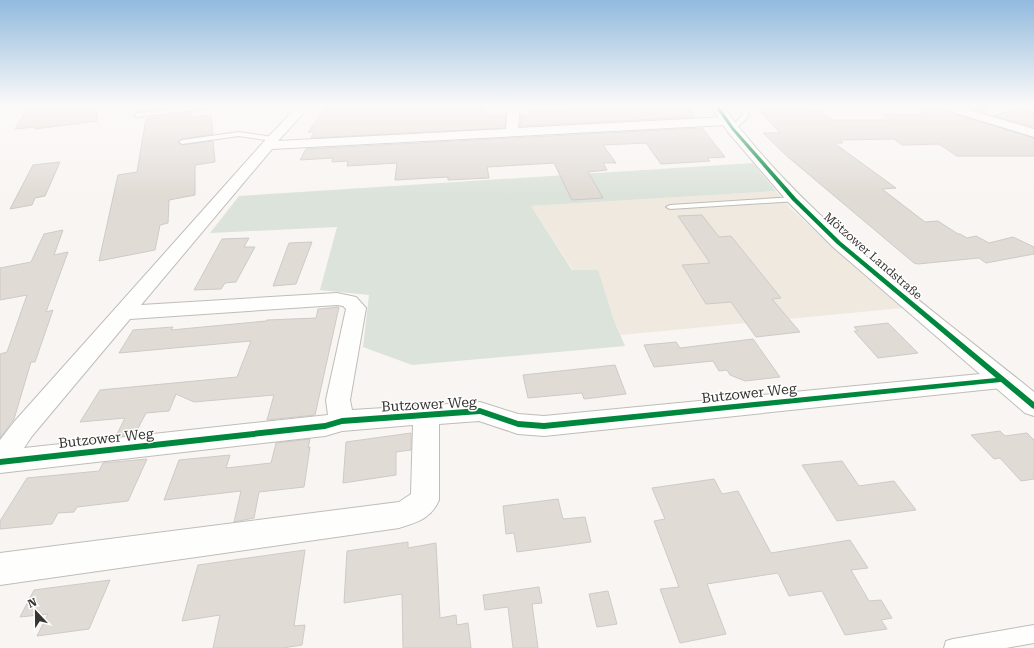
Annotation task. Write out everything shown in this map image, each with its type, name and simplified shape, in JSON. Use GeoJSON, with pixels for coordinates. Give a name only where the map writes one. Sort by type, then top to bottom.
{"type":"FeatureCollection","features":[{"type":"Feature","properties":{"kind":"main road","name":"Mötzower Landstraße"},"geometry":{"type":"LineString","coordinates":[[739,135],[794,199],[839,243],[1001,380],[1034,406]]}},
{"type":"Feature","properties":{"kind":"street","name":"Butzower Weg"},"geometry":{"type":"LineString","coordinates":[[0,461],[23,429],[277,135]]}},
{"type":"Feature","properties":{"kind":"street"},"geometry":{"type":"LineString","coordinates":[[271,142],[434,135]]}},
{"type":"Feature","properties":{"kind":"street"},"geometry":{"type":"LineString","coordinates":[[124,312],[337,298],[349,301],[356,308],[338,400],[342,421]]}},
{"type":"Feature","properties":{"kind":"street","name":"Butzower Weg"},"geometry":{"type":"LineString","coordinates":[[0,461],[325,426],[342,421],[426,414],[480,411],[518,424],[544,426],[1001,380]]}},
{"type":"Feature","properties":{"kind":"street","name":"Butzower Weg"},"geometry":{"type":"LineString","coordinates":[[0,569],[399,515],[413,510],[425,500],[426,414]]}},
{"type":"Feature","properties":{"kind":"lane"},"geometry":{"type":"LineString","coordinates":[[182,142],[230,135]]}},
{"type":"Feature","properties":{"kind":"lane"},"geometry":{"type":"LineString","coordinates":[[244,135],[271,142]]}},
{"type":"Feature","properties":{"kind":"lane"},"geometry":{"type":"LineString","coordinates":[[670,207],[794,199]]}},
{"type":"Feature","properties":{"kind":"lane"},"geometry":{"type":"LineString","coordinates":[[953,648],[1034,634]]}},
{"type":"Feature","properties":{"kind":"shaded area"},"geometry":{"type":"Polygon","coordinates":[[[753,163],[776,191],[531,206],[572,270],[598,270],[613,318],[625,346],[412,365],[363,347],[369,295],[320,290],[337,227],[210,233],[239,196],[753,163]]]}},
{"type":"Feature","properties":{"kind":"shaded area"},"geometry":{"type":"Polygon","coordinates":[[[776,191],[790,208],[843,257],[902,308],[621,335],[613,318],[573,270],[531,206],[776,191]]]}},
{"type":"Feature","properties":{"kind":"building"},"geometry":{"type":"Polygon","coordinates":[[[143,135],[205,135],[182,139],[178,142],[182,145],[213,141],[215,162],[195,165],[195,195],[169,200],[168,223],[160,225],[155,250],[99,261],[118,175],[137,172],[143,135]]]}},
{"type":"Feature","properties":{"kind":"building"},"geometry":{"type":"Polygon","coordinates":[[[312,135],[365,135],[311,138],[312,135]]]}},
{"type":"Feature","properties":{"kind":"building"},"geometry":{"type":"Polygon","coordinates":[[[565,135],[708,135],[725,157],[707,158],[710,161],[661,164],[646,143],[603,145],[616,163],[603,163],[607,170],[588,172],[603,198],[572,200],[554,163],[487,167],[489,178],[448,180],[448,177],[395,180],[397,163],[347,166],[348,161],[332,162],[333,158],[300,160],[306,149],[565,135]]]}},
{"type":"Feature","properties":{"kind":"building"},"geometry":{"type":"Polygon","coordinates":[[[765,135],[1025,135],[1034,138],[1034,156],[957,156],[939,144],[902,145],[894,139],[840,140],[843,143],[834,143],[896,188],[882,189],[925,222],[938,221],[967,238],[976,236],[989,243],[1013,237],[1034,247],[1034,254],[986,263],[979,258],[918,264],[914,263],[788,157],[765,135]]]}},
{"type":"Feature","properties":{"kind":"building"},"geometry":{"type":"Polygon","coordinates":[[[60,162],[45,196],[35,198],[32,205],[10,209],[33,165],[60,162]]]}},
{"type":"Feature","properties":{"kind":"building"},"geometry":{"type":"Polygon","coordinates":[[[702,215],[719,237],[731,236],[781,298],[772,299],[800,332],[756,337],[731,302],[706,304],[682,265],[710,263],[678,216],[702,215]]]}},
{"type":"Feature","properties":{"kind":"building"},"geometry":{"type":"Polygon","coordinates":[[[63,230],[54,255],[68,252],[46,312],[53,310],[35,362],[31,362],[14,419],[0,438],[0,354],[7,352],[27,295],[0,300],[0,268],[31,262],[44,234],[63,230]]]}},
{"type":"Feature","properties":{"kind":"building"},"geometry":{"type":"Polygon","coordinates":[[[249,238],[244,247],[255,247],[236,282],[225,283],[221,289],[194,290],[222,239],[249,238]]]}},
{"type":"Feature","properties":{"kind":"building"},"geometry":{"type":"Polygon","coordinates":[[[312,242],[296,284],[273,286],[289,243],[312,242]]]}},
{"type":"Feature","properties":{"kind":"building"},"geometry":{"type":"Polygon","coordinates":[[[339,307],[315,415],[267,420],[274,395],[194,402],[176,394],[169,411],[146,413],[135,434],[116,436],[125,418],[80,422],[100,390],[237,377],[251,341],[119,353],[133,330],[173,327],[171,330],[267,320],[316,318],[318,309],[339,307]]]}},
{"type":"Feature","properties":{"kind":"building"},"geometry":{"type":"Polygon","coordinates":[[[888,323],[918,353],[878,358],[854,331],[858,331],[854,327],[888,323]]]}},
{"type":"Feature","properties":{"kind":"building"},"geometry":{"type":"Polygon","coordinates":[[[753,339],[780,377],[745,381],[730,375],[727,370],[719,371],[713,361],[654,367],[644,345],[676,342],[680,348],[753,339]]]}},
{"type":"Feature","properties":{"kind":"building"},"geometry":{"type":"Polygon","coordinates":[[[615,365],[626,394],[584,399],[582,393],[528,398],[523,375],[615,365]]]}},
{"type":"Feature","properties":{"kind":"building"},"geometry":{"type":"Polygon","coordinates":[[[1000,431],[1005,436],[1027,433],[1034,440],[1034,479],[1021,481],[1000,458],[994,459],[971,435],[1000,431]]]}},
{"type":"Feature","properties":{"kind":"building"},"geometry":{"type":"Polygon","coordinates":[[[411,433],[411,450],[396,452],[396,475],[343,483],[346,442],[411,433]]]}},
{"type":"Feature","properties":{"kind":"building"},"geometry":{"type":"Polygon","coordinates":[[[310,439],[304,487],[259,492],[254,518],[234,522],[241,491],[164,500],[179,460],[230,455],[226,468],[271,463],[276,443],[310,439]]]}},
{"type":"Feature","properties":{"kind":"building"},"geometry":{"type":"Polygon","coordinates":[[[147,459],[128,501],[77,507],[74,512],[58,513],[52,524],[0,529],[0,521],[27,478],[99,471],[103,463],[147,459]]]}},
{"type":"Feature","properties":{"kind":"building"},"geometry":{"type":"Polygon","coordinates":[[[842,461],[859,486],[894,481],[916,510],[837,521],[802,465],[842,461]]]}},
{"type":"Feature","properties":{"kind":"building"},"geometry":{"type":"Polygon","coordinates":[[[714,479],[722,494],[738,491],[771,553],[850,540],[868,568],[851,570],[869,601],[881,600],[892,618],[881,620],[887,629],[845,635],[822,591],[789,596],[778,573],[707,584],[726,634],[680,643],[660,589],[679,587],[654,521],[665,519],[652,488],[714,479]]]}},
{"type":"Feature","properties":{"kind":"building"},"geometry":{"type":"Polygon","coordinates":[[[558,499],[563,519],[585,517],[591,542],[517,552],[514,533],[506,534],[503,506],[558,499]]]}},
{"type":"Feature","properties":{"kind":"building"},"geometry":{"type":"Polygon","coordinates":[[[408,542],[408,548],[436,543],[440,618],[456,615],[457,625],[468,623],[471,648],[403,648],[402,594],[344,603],[347,551],[408,542]]]}},
{"type":"Feature","properties":{"kind":"building"},"geometry":{"type":"Polygon","coordinates":[[[305,550],[294,626],[305,625],[302,645],[283,648],[213,648],[220,615],[182,621],[198,565],[305,550]]]}},
{"type":"Feature","properties":{"kind":"building"},"geometry":{"type":"Polygon","coordinates":[[[110,580],[89,629],[37,636],[48,614],[20,617],[34,590],[110,580]]]}},
{"type":"Feature","properties":{"kind":"building"},"geometry":{"type":"Polygon","coordinates":[[[539,587],[542,603],[532,604],[538,648],[513,648],[508,607],[485,610],[483,595],[539,587]]]}},
{"type":"Feature","properties":{"kind":"building"},"geometry":{"type":"Polygon","coordinates":[[[608,591],[617,624],[597,627],[589,594],[608,591]]]}},
{"type":"Feature","properties":{"kind":"cycle path"},"geometry":{"type":"LineString","coordinates":[[738,135],[794,199],[839,243],[1034,406]]}},
{"type":"Feature","properties":{"kind":"cycle path"},"geometry":{"type":"LineString","coordinates":[[0,462],[325,426],[342,421],[480,411],[518,424],[544,426],[1001,380]]}}]}
